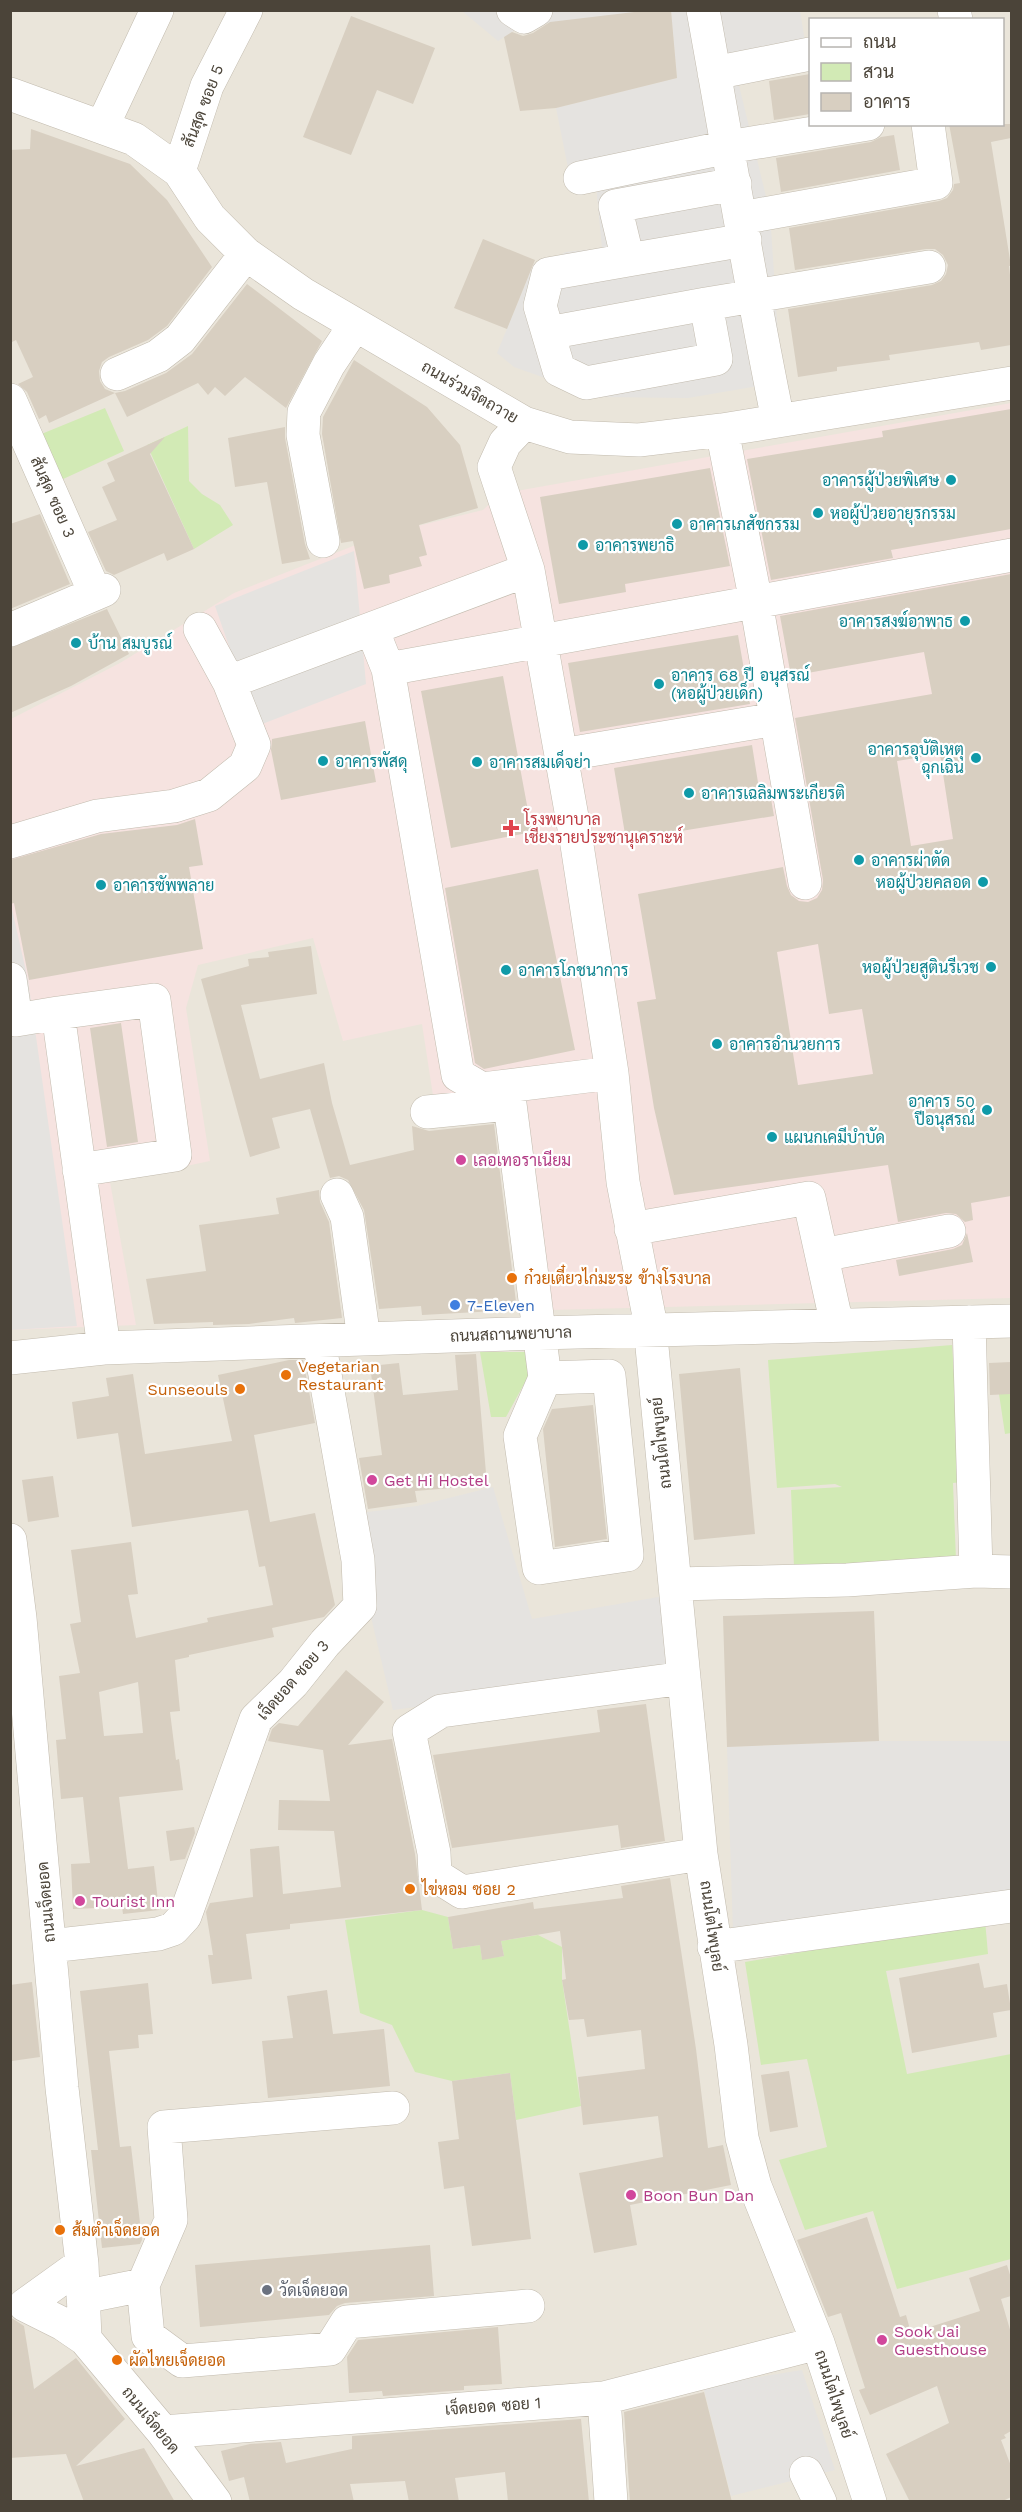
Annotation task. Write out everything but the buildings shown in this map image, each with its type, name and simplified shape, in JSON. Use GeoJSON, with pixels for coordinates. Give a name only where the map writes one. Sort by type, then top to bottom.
{"type":"FeatureCollection","features":[{"type":"Feature","properties":{"kind":"street"},"geometry":{"type":"LineString","coordinates":[[102,127],[157,10]]}},
{"type":"Feature","properties":{"kind":"street","name":"สันสุด ซอย 5"},"geometry":{"type":"LineString","coordinates":[[179,171],[207,86],[246,10]]}},
{"type":"Feature","properties":{"kind":"street"},"geometry":{"type":"LineString","coordinates":[[513,10],[524,17],[536,10]]}},
{"type":"Feature","properties":{"kind":"street"},"geometry":{"type":"LineString","coordinates":[[703,10],[753,296],[778,420]]}},
{"type":"Feature","properties":{"kind":"street"},"geometry":{"type":"LineString","coordinates":[[714,73],[809,54]]}},
{"type":"Feature","properties":{"kind":"street","name":"ถนนร่วมจิตถวาย"},"geometry":{"type":"LineString","coordinates":[[10,94],[134,139],[179,171],[210,218],[246,254],[303,294],[524,423],[570,436],[639,441],[722,430],[1011,383]]}},
{"type":"Feature","properties":{"kind":"street"},"geometry":{"type":"LineString","coordinates":[[579,178],[728,147],[856,126]]}},
{"type":"Feature","properties":{"kind":"street"},"geometry":{"type":"LineString","coordinates":[[706,304],[716,359],[586,383],[559,369],[540,306],[548,274],[628,261],[743,229],[936,183],[928,126]]}},
{"type":"Feature","properties":{"kind":"street"},"geometry":{"type":"LineString","coordinates":[[628,261],[615,206],[735,184]]}},
{"type":"Feature","properties":{"kind":"street"},"geometry":{"type":"LineString","coordinates":[[117,374],[158,357],[180,339],[246,254]]}},
{"type":"Feature","properties":{"kind":"street"},"geometry":{"type":"LineString","coordinates":[[548,333],[929,267]]}},
{"type":"Feature","properties":{"kind":"street"},"geometry":{"type":"LineString","coordinates":[[323,541],[303,435],[304,412],[329,364],[355,325]]}},
{"type":"Feature","properties":{"kind":"street","name":"สันสุด ซอย 3"},"geometry":{"type":"LineString","coordinates":[[10,400],[22,459],[99,591],[10,630]]}},
{"type":"Feature","properties":{"kind":"street","name":"ถนนโตไพบูลย์"},"geometry":{"type":"LineString","coordinates":[[524,423],[505,443],[494,467],[528,570],[541,641],[612,1073],[623,1182],[649,1316],[701,1854],[742,2138],[755,2186],[818,2343],[870,2502]]}},
{"type":"Feature","properties":{"kind":"street"},"geometry":{"type":"LineString","coordinates":[[722,430],[756,602],[805,883]]}},
{"type":"Feature","properties":{"kind":"street"},"geometry":{"type":"LineString","coordinates":[[388,669],[1011,555]]}},
{"type":"Feature","properties":{"kind":"street"},"geometry":{"type":"LineString","coordinates":[[229,682],[528,570]]}},
{"type":"Feature","properties":{"kind":"street"},"geometry":{"type":"LineString","coordinates":[[10,842],[97,816],[174,806],[209,795],[245,766],[254,745],[229,682],[200,629]]}},
{"type":"Feature","properties":{"kind":"street"},"geometry":{"type":"LineString","coordinates":[[372,629],[388,669],[458,1075],[482,1089],[612,1073]]}},
{"type":"Feature","properties":{"kind":"street"},"geometry":{"type":"LineString","coordinates":[[561,755],[776,718]]}},
{"type":"Feature","properties":{"kind":"street"},"geometry":{"type":"LineString","coordinates":[[10,979],[16,1020],[154,1000],[175,1155],[79,1170]]}},
{"type":"Feature","properties":{"kind":"street"},"geometry":{"type":"LineString","coordinates":[[58,1013],[104,1348]]}},
{"type":"Feature","properties":{"kind":"street"},"geometry":{"type":"LineString","coordinates":[[426,1112],[510,1104],[545,1378],[520,1436],[539,1568],[627,1555],[609,1376],[545,1378]]}},
{"type":"Feature","properties":{"kind":"street"},"geometry":{"type":"LineString","coordinates":[[337,1195],[347,1217],[363,1339]]}},
{"type":"Feature","properties":{"kind":"street"},"geometry":{"type":"LineString","coordinates":[[631,1229],[809,1198],[837,1325]]}},
{"type":"Feature","properties":{"kind":"street"},"geometry":{"type":"LineString","coordinates":[[822,1255],[949,1231]]}},
{"type":"Feature","properties":{"kind":"street","name":"ถนนสถานพยาบาล"},"geometry":{"type":"LineString","coordinates":[[10,1358],[104,1348],[538,1333],[1011,1321]]}},
{"type":"Feature","properties":{"kind":"street"},"geometry":{"type":"LineString","coordinates":[[969,1322],[976,1571]]}},
{"type":"Feature","properties":{"kind":"street","name":"เจ็ดยอด ซอย 3"},"geometry":{"type":"LineString","coordinates":[[50,1946],[158,1934],[173,1929],[184,1916],[256,1719],[293,1683],[325,1643],[360,1606],[358,1560],[319,1341]]}},
{"type":"Feature","properties":{"kind":"street","name":"ถนนเจ็ดยอด"},"geometry":{"type":"LineString","coordinates":[[10,1540],[15,1618],[82,2264],[85,2339]]}},
{"type":"Feature","properties":{"kind":"street"},"geometry":{"type":"LineString","coordinates":[[675,1584],[847,1580],[976,1571],[1011,1572]]}},
{"type":"Feature","properties":{"kind":"street"},"geometry":{"type":"LineString","coordinates":[[684,1678],[441,1711],[409,1731],[434,1853],[435,1875],[462,1892],[701,1854]]}},
{"type":"Feature","properties":{"kind":"street"},"geometry":{"type":"LineString","coordinates":[[714,1947],[1011,1906]]}},
{"type":"Feature","properties":{"kind":"street"},"geometry":{"type":"LineString","coordinates":[[393,2108],[164,2127],[171,2220],[143,2285],[148,2336],[182,2361],[330,2349],[347,2322],[528,2306]]}},
{"type":"Feature","properties":{"kind":"street","name":"ถนนเจ็ดยอด"},"geometry":{"type":"LineString","coordinates":[[18,2306],[82,2264]]}},
{"type":"Feature","properties":{"kind":"street"},"geometry":{"type":"LineString","coordinates":[[83,2297],[143,2285]]}},
{"type":"Feature","properties":{"kind":"street","name":"ถนนเจ็ดยอด"},"geometry":{"type":"LineString","coordinates":[[18,2306],[63,2324],[85,2339],[163,2432],[216,2502]]}},
{"type":"Feature","properties":{"kind":"street","name":"เจ็ดยอด ซอย 1"},"geometry":{"type":"LineString","coordinates":[[163,2432],[604,2398],[818,2343]]}},
{"type":"Feature","properties":{"kind":"street"},"geometry":{"type":"LineString","coordinates":[[604,2398],[611,2502]]}},
{"type":"Feature","properties":{"kind":"street"},"geometry":{"type":"LineString","coordinates":[[806,2473],[820,2502]]}},
{"type":"Feature","properties":{"kind":"shaded area"},"geometry":{"type":"Polygon","coordinates":[[[11,11],[1011,11],[1011,2501],[11,2501],[11,11]]]}},
{"type":"Feature","properties":{"kind":"shaded area"},"geometry":{"type":"Polygon","coordinates":[[[462,11],[651,11],[521,26],[498,41],[462,11]]]}},
{"type":"Feature","properties":{"kind":"shaded area"},"geometry":{"type":"Polygon","coordinates":[[[671,11],[800,11],[807,54],[735,69],[770,213],[781,382],[688,398],[599,397],[514,367],[497,353],[531,270],[566,252],[602,248],[596,185],[571,183],[556,108],[677,78],[671,11]]]}},
{"type":"Feature","properties":{"kind":"shaded area","name":"โรงพยาบาล เชียงรายประชานุเคราะห์"},"geometry":{"type":"Polygon","coordinates":[[[1011,403],[1011,1298],[550,1310],[516,1100],[434,1102],[422,1024],[343,1041],[313,938],[198,965],[186,1008],[210,1161],[110,1182],[136,1325],[11,1330],[11,719],[120,663],[234,593],[381,535],[483,510],[500,494],[1011,403]]]}},
{"type":"Feature","properties":{"kind":"shaded area"},"geometry":{"type":"Polygon","coordinates":[[[354,551],[366,684],[257,726],[215,606],[354,551]]]}},
{"type":"Feature","properties":{"kind":"shaded area"},"geometry":{"type":"Polygon","coordinates":[[[11,905],[28,980],[77,1326],[11,1330],[11,905]]]}},
{"type":"Feature","properties":{"kind":"shaded area"},"geometry":{"type":"Polygon","coordinates":[[[493,1487],[532,1619],[664,1596],[672,1673],[393,1710],[371,1617],[359,1513],[417,1506],[493,1487]]]}},
{"type":"Feature","properties":{"kind":"shaded area"},"geometry":{"type":"Polygon","coordinates":[[[879,1741],[1011,1741],[1011,1895],[733,1932],[727,1747],[879,1741]]]}},
{"type":"Feature","properties":{"kind":"shaded area"},"geometry":{"type":"Polygon","coordinates":[[[802,2370],[835,2470],[731,2496],[703,2386],[802,2370]]]}},
{"type":"Feature","properties":{"kind":"green space"},"geometry":{"type":"Polygon","coordinates":[[[105,408],[124,451],[61,480],[39,435],[105,408]]]}},
{"type":"Feature","properties":{"kind":"green space"},"geometry":{"type":"Polygon","coordinates":[[[188,426],[189,481],[202,494],[220,505],[233,525],[194,549],[147,445],[188,426]]]}},
{"type":"Feature","properties":{"kind":"green space"},"geometry":{"type":"Polygon","coordinates":[[[952,1345],[962,1482],[953,1483],[956,1560],[794,1567],[791,1490],[842,1487],[835,1484],[777,1488],[768,1360],[952,1345]]]}},
{"type":"Feature","properties":{"kind":"green space"},"geometry":{"type":"Polygon","coordinates":[[[480,1352],[528,1352],[529,1375],[506,1417],[491,1417],[480,1352]]]}},
{"type":"Feature","properties":{"kind":"green space"},"geometry":{"type":"Polygon","coordinates":[[[999,1394],[1011,1394],[1011,1433],[1005,1434],[999,1394]]]}},
{"type":"Feature","properties":{"kind":"green space"},"geometry":{"type":"Polygon","coordinates":[[[422,1910],[448,1917],[453,1949],[480,1945],[482,1959],[504,1956],[501,1941],[538,1935],[562,1947],[562,1980],[581,2106],[516,2120],[510,2073],[452,2081],[415,2072],[392,2025],[360,2013],[345,1920],[422,1910]]]}},
{"type":"Feature","properties":{"kind":"green space"},"geometry":{"type":"Polygon","coordinates":[[[985,1920],[988,1954],[886,1971],[907,2074],[1011,2054],[1011,2259],[897,2289],[873,2211],[805,2230],[779,2160],[827,2147],[807,2059],[761,2065],[745,1962],[985,1920]]]}},
{"type":"Feature","properties":{"kind":"place","name":"อาคารผู้ป่วยพิเศษ"},"geometry":{"type":"Point","coordinates":[951,480]}},
{"type":"Feature","properties":{"kind":"place","name":"หอผู้ป่วยอายุรกรรม"},"geometry":{"type":"Point","coordinates":[818,513]}},
{"type":"Feature","properties":{"kind":"place","name":"อาคารเภสัชกรรม"},"geometry":{"type":"Point","coordinates":[677,524]}},
{"type":"Feature","properties":{"kind":"place","name":"อาคารพยาธิ"},"geometry":{"type":"Point","coordinates":[583,545]}},
{"type":"Feature","properties":{"kind":"place","name":"อาคารสงฆ์อาพาธ"},"geometry":{"type":"Point","coordinates":[965,621]}},
{"type":"Feature","properties":{"kind":"place","name":"บ้าน สมบูรณ์"},"geometry":{"type":"Point","coordinates":[76,643]}},
{"type":"Feature","properties":{"kind":"place","name":"อาคาร 68 ปี อนุสรณ์ (หอผู้ป่วยเด็ก)"},"geometry":{"type":"Point","coordinates":[659,684]}},
{"type":"Feature","properties":{"kind":"place","name":"อาคารอุบัติเหตุ ฉุกเฉิน"},"geometry":{"type":"Point","coordinates":[976,758]}},
{"type":"Feature","properties":{"kind":"place","name":"อาคารพัสดุ"},"geometry":{"type":"Point","coordinates":[323,761]}},
{"type":"Feature","properties":{"kind":"place","name":"อาคารสมเด็จย่า"},"geometry":{"type":"Point","coordinates":[477,762]}},
{"type":"Feature","properties":{"kind":"place","name":"อาคารเฉลิมพระเกียรติ"},"geometry":{"type":"Point","coordinates":[689,793]}},
{"type":"Feature","properties":{"kind":"place","name":"โรงพยาบาล เชียงรายประชานุเคราะห์"},"geometry":{"type":"Point","coordinates":[511,828]}},
{"type":"Feature","properties":{"kind":"place","name":"อาคารผ่าตัด"},"geometry":{"type":"Point","coordinates":[859,860]}},
{"type":"Feature","properties":{"kind":"place","name":"หอผู้ป่วยคลอด"},"geometry":{"type":"Point","coordinates":[983,882]}},
{"type":"Feature","properties":{"kind":"place","name":"อาคารซัพพลาย"},"geometry":{"type":"Point","coordinates":[101,885]}},
{"type":"Feature","properties":{"kind":"place","name":"หอผู้ป่วยสูตินรีเวช"},"geometry":{"type":"Point","coordinates":[991,967]}},
{"type":"Feature","properties":{"kind":"place","name":"อาคารโภชนาการ"},"geometry":{"type":"Point","coordinates":[506,970]}},
{"type":"Feature","properties":{"kind":"place","name":"อาคารอำนวยการ"},"geometry":{"type":"Point","coordinates":[717,1044]}},
{"type":"Feature","properties":{"kind":"place","name":"อาคาร 50 ปีอนุสรณ์"},"geometry":{"type":"Point","coordinates":[987,1110]}},
{"type":"Feature","properties":{"kind":"place","name":"แผนกเคมีบำบัด"},"geometry":{"type":"Point","coordinates":[772,1137]}},
{"type":"Feature","properties":{"kind":"place","name":"เลอเทอราเนียม"},"geometry":{"type":"Point","coordinates":[461,1160]}},
{"type":"Feature","properties":{"kind":"place","name":"ก๋วยเตี๋ยวไก่มะระ ข้างโรงบาล"},"geometry":{"type":"Point","coordinates":[512,1278]}},
{"type":"Feature","properties":{"kind":"place","name":"7-Eleven"},"geometry":{"type":"Point","coordinates":[455,1305]}},
{"type":"Feature","properties":{"kind":"place","name":"Vegetarian Restaurant"},"geometry":{"type":"Point","coordinates":[286,1375]}},
{"type":"Feature","properties":{"kind":"place","name":"Sunseouls"},"geometry":{"type":"Point","coordinates":[240,1389]}},
{"type":"Feature","properties":{"kind":"place","name":"Get Hi Hostel"},"geometry":{"type":"Point","coordinates":[372,1480]}},
{"type":"Feature","properties":{"kind":"place","name":"ไข่หอม ซอย 2"},"geometry":{"type":"Point","coordinates":[410,1889]}},
{"type":"Feature","properties":{"kind":"place","name":"Tourist Inn"},"geometry":{"type":"Point","coordinates":[80,1901]}},
{"type":"Feature","properties":{"kind":"place","name":"Boon Bun Dan"},"geometry":{"type":"Point","coordinates":[631,2195]}},
{"type":"Feature","properties":{"kind":"place","name":"ส้มตำเจ็ดยอด"},"geometry":{"type":"Point","coordinates":[60,2230]}},
{"type":"Feature","properties":{"kind":"place","name":"วัดเจ็ดยอด"},"geometry":{"type":"Point","coordinates":[267,2290]}},
{"type":"Feature","properties":{"kind":"place","name":"Sook Jai Guesthouse"},"geometry":{"type":"Point","coordinates":[882,2340]}},
{"type":"Feature","properties":{"kind":"place","name":"ผัดไทยเจ็ดยอด"},"geometry":{"type":"Point","coordinates":[117,2360]}}]}
